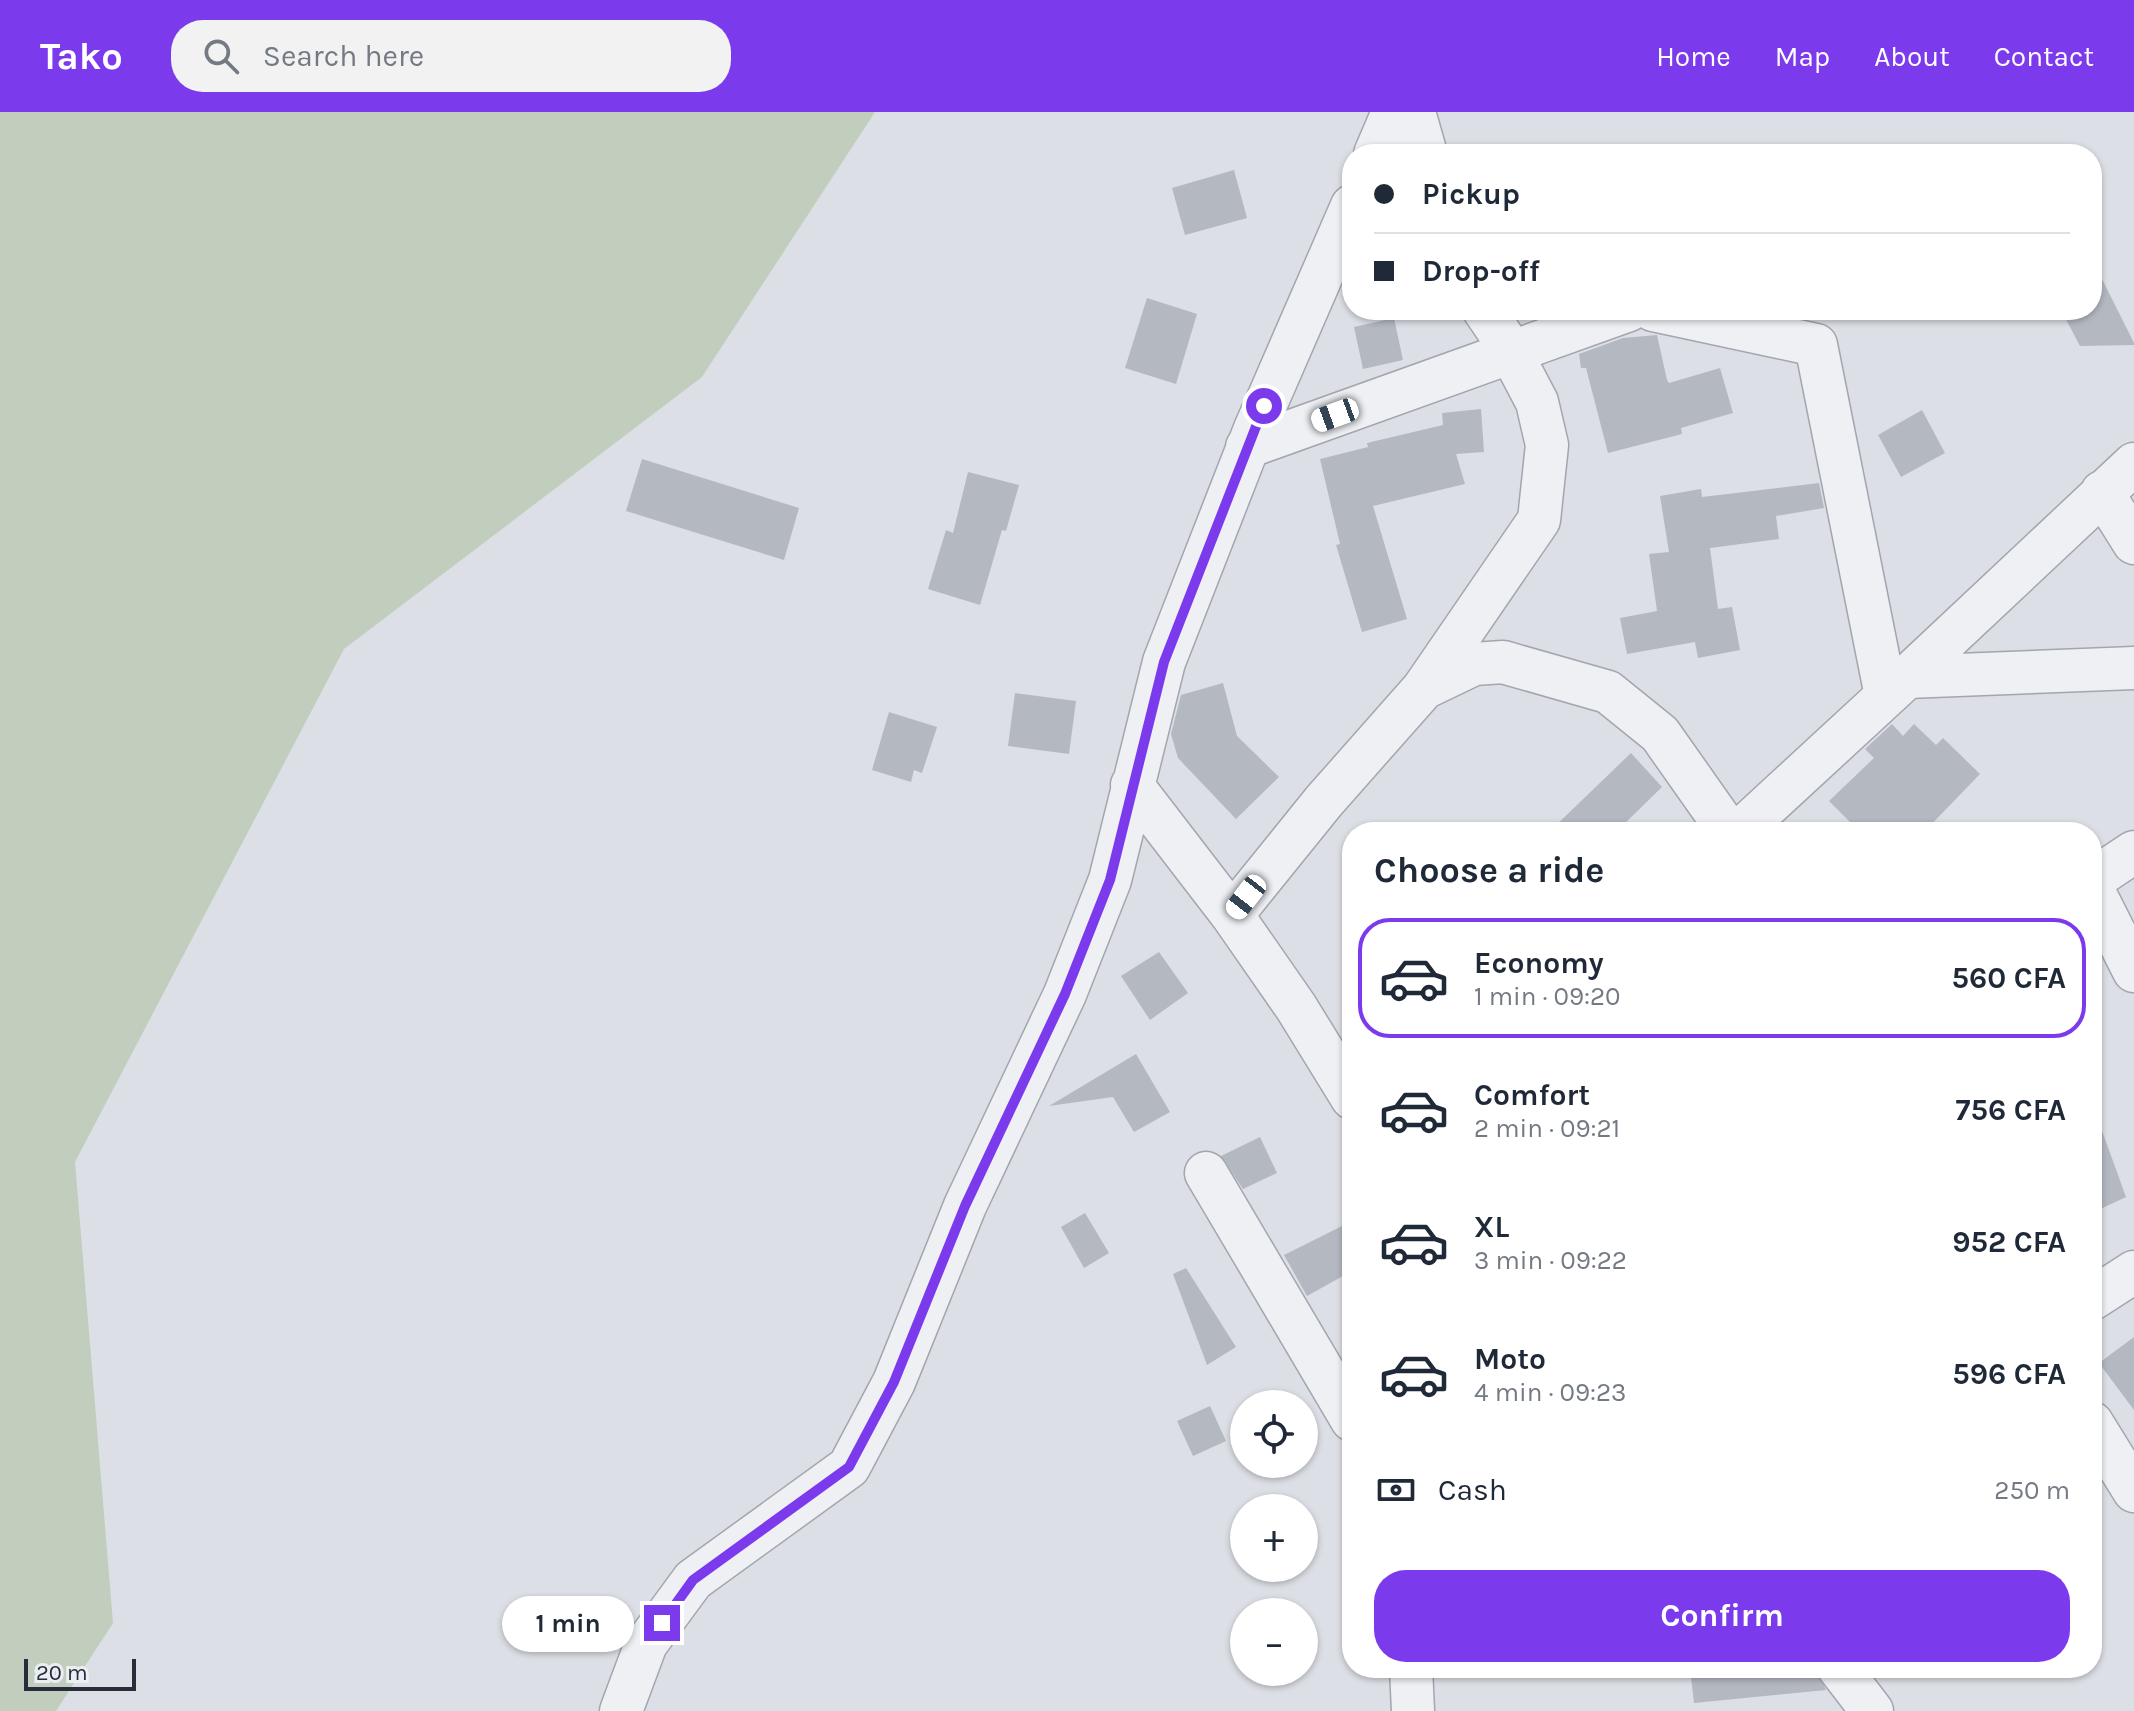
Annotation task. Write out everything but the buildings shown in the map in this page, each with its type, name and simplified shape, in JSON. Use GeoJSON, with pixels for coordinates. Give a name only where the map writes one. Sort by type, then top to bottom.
{"type":"FeatureCollection","features":[{"type":"Feature","properties":{"kind":"street"},"geometry":{"type":"LineString","coordinates":[[1379,144],[1393,112]]}},
{"type":"Feature","properties":{"kind":"street"},"geometry":{"type":"LineString","coordinates":[[1414,112],[1423,144]]}},
{"type":"Feature","properties":{"kind":"street"},"geometry":{"type":"LineString","coordinates":[[621,1711],[646,1644],[693,1580],[849,1467],[894,1382],[965,1206],[1065,994],[1110,880],[1164,662],[1247,447],[1342,229]]}},
{"type":"Feature","properties":{"kind":"street"},"geometry":{"type":"LineString","coordinates":[[1232,915],[1324,801],[1423,689],[1539,520],[1547,445],[1537,402],[1490,320]]}},
{"type":"Feature","properties":{"kind":"street"},"geometry":{"type":"LineString","coordinates":[[1247,447],[1601,320]]}},
{"type":"Feature","properties":{"kind":"street"},"geometry":{"type":"LineString","coordinates":[[1700,320],[1816,345],[1896,686]]}},
{"type":"Feature","properties":{"kind":"street"},"geometry":{"type":"LineString","coordinates":[[1750,822],[2134,464]]}},
{"type":"Feature","properties":{"kind":"street"},"geometry":{"type":"LineString","coordinates":[[2102,492],[2134,543]]}},
{"type":"Feature","properties":{"kind":"street"},"geometry":{"type":"LineString","coordinates":[[1423,689],[1474,664],[1503,662],[1608,692],[1660,734],[1722,822]]}},
{"type":"Feature","properties":{"kind":"street"},"geometry":{"type":"LineString","coordinates":[[1896,686],[2134,668]]}},
{"type":"Feature","properties":{"kind":"street"},"geometry":{"type":"LineString","coordinates":[[1132,785],[1232,915],[1342,1076]]}},
{"type":"Feature","properties":{"kind":"street"},"geometry":{"type":"LineString","coordinates":[[2102,873],[2134,852]]}},
{"type":"Feature","properties":{"kind":"street"},"geometry":{"type":"LineString","coordinates":[[2102,908],[2134,971]]}},
{"type":"Feature","properties":{"kind":"street"},"geometry":{"type":"LineString","coordinates":[[1206,1173],[1342,1403]]}},
{"type":"Feature","properties":{"kind":"street"},"geometry":{"type":"LineString","coordinates":[[2102,1293],[2134,1272]]}},
{"type":"Feature","properties":{"kind":"street"},"geometry":{"type":"LineString","coordinates":[[2102,1439],[2134,1491]]}},
{"type":"Feature","properties":{"kind":"street"},"geometry":{"type":"LineString","coordinates":[[1411,1678],[1413,1711]]}},
{"type":"Feature","properties":{"kind":"street"},"geometry":{"type":"LineString","coordinates":[[1847,1678],[1872,1711]]}},
{"type":"Feature","properties":{"kind":"green space"},"geometry":{"type":"Polygon","coordinates":[[[0,112],[875,112],[702,377],[344,649],[75,1162],[113,1623],[56,1711],[0,1711],[0,112]]]}},
{"type":"Feature","properties":{"kind":"route"},"geometry":{"type":"LineString","coordinates":[[662,1623],[693,1580],[849,1467],[894,1382],[965,1206],[1065,994],[1110,880],[1164,662],[1264,406]]}}]}
